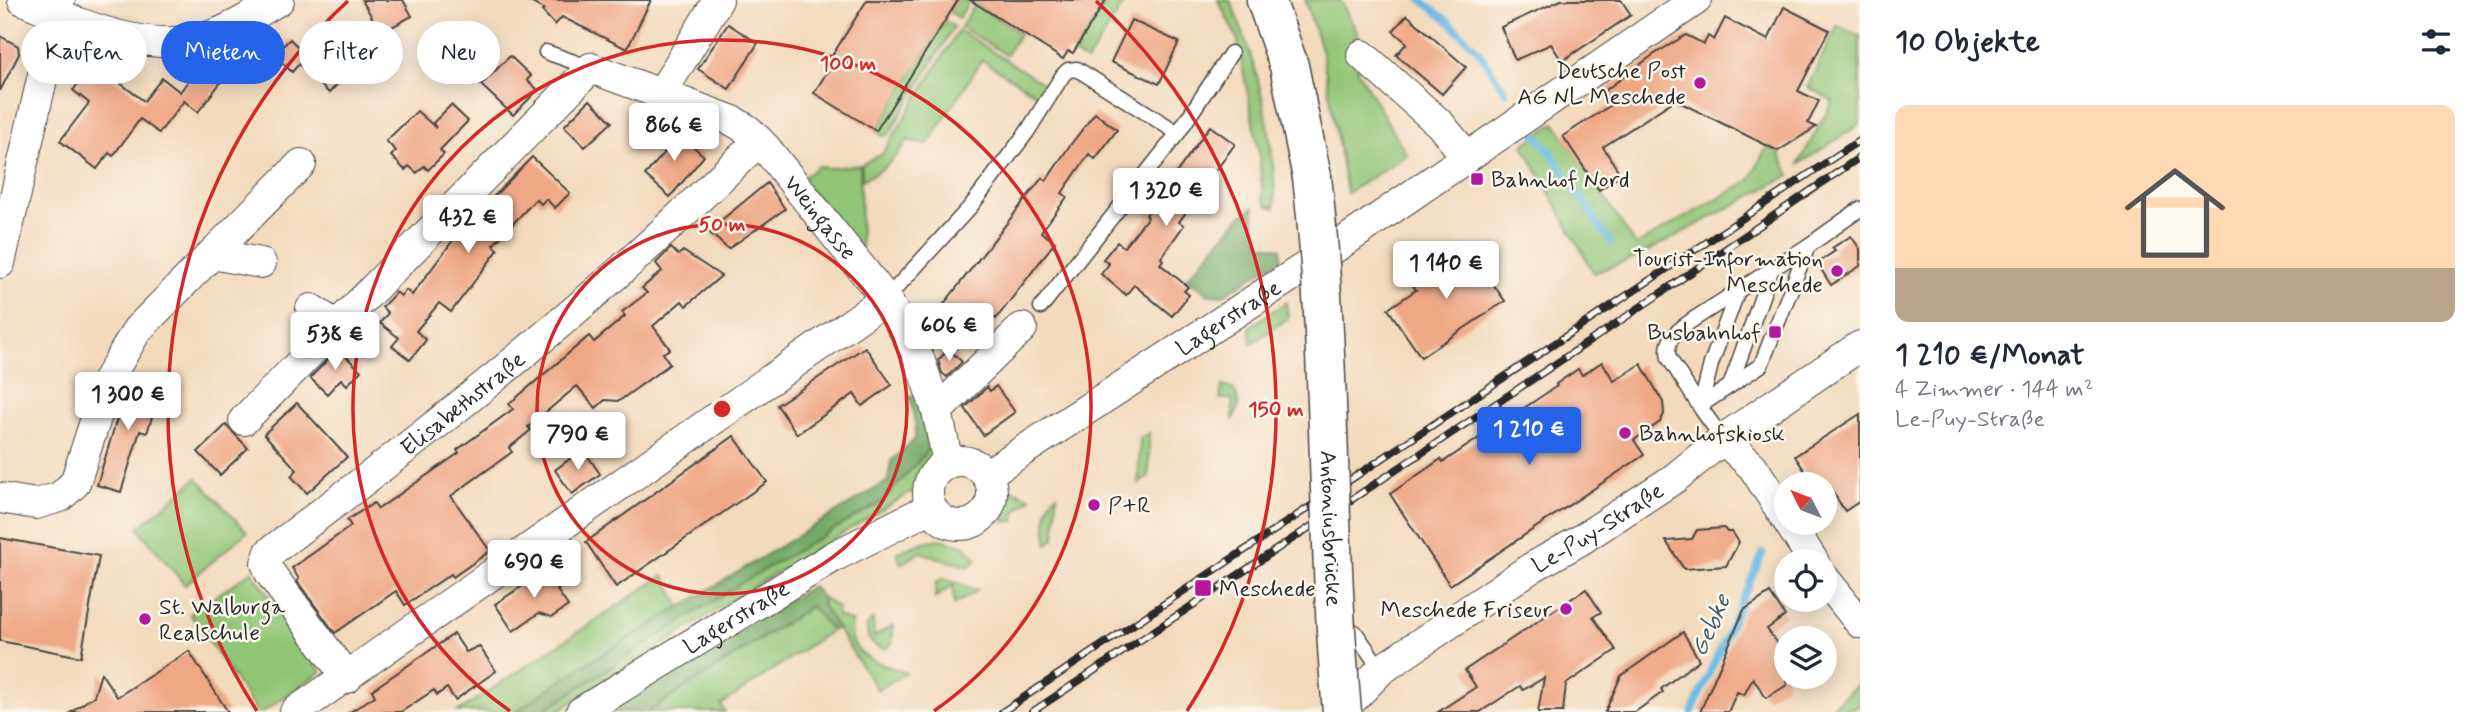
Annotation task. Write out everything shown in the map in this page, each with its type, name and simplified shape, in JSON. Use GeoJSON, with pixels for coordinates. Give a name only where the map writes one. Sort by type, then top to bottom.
{"type":"FeatureCollection","features":[{"type":"Feature","properties":{"kind":"main road","name":"Antoniusbrücke"},"geometry":{"type":"LineString","coordinates":[[1266,0],[1289,66],[1312,177],[1321,261],[1341,712]]}},
{"type":"Feature","properties":{"kind":"street"},"geometry":{"type":"LineString","coordinates":[[23,0],[58,7],[122,37],[178,42],[211,36],[279,0]]}},
{"type":"Feature","properties":{"kind":"street"},"geometry":{"type":"LineString","coordinates":[[662,94],[718,0]]}},
{"type":"Feature","properties":{"kind":"street","name":"Lagerstraße"},"geometry":{"type":"LineString","coordinates":[[986,475],[1219,324],[1696,0]]}},
{"type":"Feature","properties":{"kind":"street"},"geometry":{"type":"LineString","coordinates":[[0,263],[58,7]]}},
{"type":"Feature","properties":{"kind":"street"},"geometry":{"type":"LineString","coordinates":[[1362,55],[1440,124],[1467,157]]}},
{"type":"Feature","properties":{"kind":"street"},"geometry":{"type":"LineString","coordinates":[[244,420],[590,68]]}},
{"type":"Feature","properties":{"kind":"street","name":"Weingasse"},"geometry":{"type":"LineString","coordinates":[[590,68],[733,121],[759,141],[797,184],[886,299],[917,354],[937,411],[948,463]]}},
{"type":"Feature","properties":{"kind":"street","name":"Elisabethstraße"},"geometry":{"type":"LineString","coordinates":[[347,678],[270,573],[266,563],[270,552],[508,368],[613,278],[759,141]]}},
{"type":"Feature","properties":{"kind":"street"},"geometry":{"type":"LineString","coordinates":[[0,498],[36,504],[60,497],[75,483],[109,378],[137,330],[300,164]]}},
{"type":"Feature","properties":{"kind":"street"},"geometry":{"type":"LineString","coordinates":[[212,254],[261,263]]}},
{"type":"Feature","properties":{"kind":"street"},"geometry":{"type":"LineString","coordinates":[[295,712],[886,299]]}},
{"type":"Feature","properties":{"kind":"street"},"geometry":{"type":"LineString","coordinates":[[311,309],[337,326]]}},
{"type":"Feature","properties":{"kind":"street"},"geometry":{"type":"LineString","coordinates":[[937,411],[1031,318]]}},
{"type":"Feature","properties":{"kind":"street","name":"Le-Puy-Straße"},"geometry":{"type":"LineString","coordinates":[[1341,712],[1381,670],[1531,568],[1579,541],[1675,478],[1723,439],[1860,346]]}},
{"type":"Feature","properties":{"kind":"street"},"geometry":{"type":"LineString","coordinates":[[1723,439],[1753,467],[1774,500]]}},
{"type":"Feature","properties":{"kind":"street"},"geometry":{"type":"LineString","coordinates":[[968,462],[986,475],[992,489],[989,508],[975,522],[954,525],[944,522],[930,508],[928,485],[932,476],[948,463],[968,462]]}},
{"type":"Feature","properties":{"kind":"street","name":"Lagerstraße"},"geometry":{"type":"LineString","coordinates":[[581,712],[833,556],[930,508]]}},
{"type":"Feature","properties":{"kind":"street"},"geometry":{"type":"LineString","coordinates":[[1837,596],[1860,623]]}},
{"type":"Feature","properties":{"kind":"lane"},"geometry":{"type":"LineString","coordinates":[[546,52],[590,68]]}},
{"type":"Feature","properties":{"kind":"lane"},"geometry":{"type":"LineString","coordinates":[[1031,318],[1178,133],[1231,53]]}},
{"type":"Feature","properties":{"kind":"lane"},"geometry":{"type":"LineString","coordinates":[[886,299],[971,206],[1027,132],[1068,70],[1077,69],[1084,73],[1178,133]]}},
{"type":"Feature","properties":{"kind":"lane"},"geometry":{"type":"LineString","coordinates":[[1723,439],[1669,358],[1668,342],[1680,329],[1860,209]]}},
{"type":"Feature","properties":{"kind":"lane"},"geometry":{"type":"LineString","coordinates":[[1700,405],[1761,365],[1808,246]]}},
{"type":"Feature","properties":{"kind":"lane"},"geometry":{"type":"LineString","coordinates":[[1730,386],[1772,268]]}},
{"type":"Feature","properties":{"kind":"lane"},"geometry":{"type":"LineString","coordinates":[[1700,405],[1711,364],[1738,290]]}},
{"type":"Feature","properties":{"kind":"lane"},"geometry":{"type":"LineString","coordinates":[[1355,632],[1381,670]]}},
{"type":"Feature","properties":{"kind":"green space"},"geometry":{"type":"Polygon","coordinates":[[[958,0],[970,0],[959,18],[950,12],[958,0]]]}},
{"type":"Feature","properties":{"kind":"green space"},"geometry":{"type":"Polygon","coordinates":[[[983,0],[979,7],[1020,33],[1006,55],[961,27],[976,3],[983,0]]]}},
{"type":"Feature","properties":{"kind":"green space"},"geometry":{"type":"Polygon","coordinates":[[[1101,0],[1126,0],[1087,62],[1074,54],[1105,5],[1101,0]]]}},
{"type":"Feature","properties":{"kind":"green space"},"geometry":{"type":"Polygon","coordinates":[[[1218,0],[1230,0],[1257,76],[1272,155],[1275,208],[1267,205],[1263,199],[1259,153],[1237,38],[1218,0]]]}},
{"type":"Feature","properties":{"kind":"green space"},"geometry":{"type":"Polygon","coordinates":[[[1305,0],[1340,0],[1365,47],[1357,70],[1407,155],[1347,193],[1322,52],[1305,0]]]}},
{"type":"Feature","properties":{"kind":"green space"},"geometry":{"type":"Polygon","coordinates":[[[945,21],[954,27],[889,134],[883,136],[876,131],[945,21]]]}},
{"type":"Feature","properties":{"kind":"green space"},"geometry":{"type":"Polygon","coordinates":[[[1837,26],[1860,36],[1860,124],[1798,165],[1833,101],[1807,87],[1837,26]]]}},
{"type":"Feature","properties":{"kind":"green space"},"geometry":{"type":"Polygon","coordinates":[[[959,30],[1050,88],[1044,99],[982,60],[927,145],[908,140],[888,164],[862,180],[862,164],[882,154],[959,30]]]}},
{"type":"Feature","properties":{"kind":"green space"},"geometry":{"type":"Polygon","coordinates":[[[1555,123],[1636,245],[1750,180],[1767,146],[1778,151],[1790,175],[1635,258],[1594,273],[1523,145],[1555,123]]]}},
{"type":"Feature","properties":{"kind":"green space"},"geometry":{"type":"Polygon","coordinates":[[[860,165],[861,256],[802,179],[818,166],[830,168],[860,165]]]}},
{"type":"Feature","properties":{"kind":"green space"},"geometry":{"type":"Polygon","coordinates":[[[1254,207],[1255,234],[1260,244],[1281,248],[1281,259],[1223,295],[1208,294],[1187,278],[1242,215],[1254,207]]]}},
{"type":"Feature","properties":{"kind":"green space"},"geometry":{"type":"Polygon","coordinates":[[[1286,302],[1288,318],[1251,344],[1250,327],[1286,302]]]}},
{"type":"Feature","properties":{"kind":"green space"},"geometry":{"type":"Polygon","coordinates":[[[1222,386],[1233,389],[1237,397],[1233,420],[1232,399],[1220,399],[1222,386]]]}},
{"type":"Feature","properties":{"kind":"green space"},"geometry":{"type":"Polygon","coordinates":[[[920,394],[930,444],[924,455],[883,501],[746,580],[541,712],[515,712],[578,669],[888,481],[891,461],[915,439],[910,397],[920,394]]]}},
{"type":"Feature","properties":{"kind":"green space"},"geometry":{"type":"Polygon","coordinates":[[[1149,433],[1149,477],[1138,484],[1140,438],[1149,433]]]}},
{"type":"Feature","properties":{"kind":"green space"},"geometry":{"type":"Polygon","coordinates":[[[930,444],[940,453],[929,464],[915,490],[761,582],[556,712],[541,712],[746,580],[883,501],[930,444]]]}},
{"type":"Feature","properties":{"kind":"green space"},"geometry":{"type":"Polygon","coordinates":[[[197,478],[247,532],[185,585],[138,528],[197,478]]]}},
{"type":"Feature","properties":{"kind":"green space"},"geometry":{"type":"Polygon","coordinates":[[[1013,490],[1031,498],[1015,512],[1014,521],[1004,522],[1007,503],[1013,490]]]}},
{"type":"Feature","properties":{"kind":"green space"},"geometry":{"type":"Polygon","coordinates":[[[1057,494],[1055,538],[1047,544],[1047,510],[1057,494]]]}},
{"type":"Feature","properties":{"kind":"green space"},"geometry":{"type":"Polygon","coordinates":[[[941,539],[965,546],[977,560],[968,567],[920,552],[901,564],[897,552],[941,539]]]}},
{"type":"Feature","properties":{"kind":"green space"},"geometry":{"type":"Polygon","coordinates":[[[252,571],[321,672],[263,712],[257,712],[190,614],[252,571]]]}},
{"type":"Feature","properties":{"kind":"green space"},"geometry":{"type":"Polygon","coordinates":[[[664,575],[680,607],[578,669],[515,712],[457,712],[664,575]]]}},
{"type":"Feature","properties":{"kind":"green space"},"geometry":{"type":"Polygon","coordinates":[[[943,578],[978,590],[954,605],[953,585],[935,598],[936,583],[943,578]]]}},
{"type":"Feature","properties":{"kind":"green space"},"geometry":{"type":"Polygon","coordinates":[[[812,586],[823,598],[822,605],[837,628],[832,630],[811,606],[648,712],[607,712],[812,586]]]}},
{"type":"Feature","properties":{"kind":"green space"},"geometry":{"type":"Polygon","coordinates":[[[823,598],[838,608],[837,616],[852,622],[851,634],[859,651],[875,662],[906,673],[877,690],[822,605],[823,598]]]}},
{"type":"Feature","properties":{"kind":"green space"},"geometry":{"type":"Polygon","coordinates":[[[812,606],[832,630],[721,705],[725,712],[648,712],[812,606]]]}},
{"type":"Feature","properties":{"kind":"green space"},"geometry":{"type":"Polygon","coordinates":[[[873,619],[874,637],[893,625],[892,644],[886,649],[873,644],[867,634],[867,625],[873,619]]]}},
{"type":"Feature","properties":{"kind":"green space"},"geometry":{"type":"Polygon","coordinates":[[[1860,683],[1860,706],[1825,712],[1860,683]]]}},
{"type":"Feature","properties":{"kind":"building"},"geometry":{"type":"Polygon","coordinates":[[[362,0],[403,0],[412,16],[403,21],[374,21],[362,0]]]}},
{"type":"Feature","properties":{"kind":"building"},"geometry":{"type":"Polygon","coordinates":[[[526,0],[651,0],[627,49],[562,17],[555,25],[542,11],[544,9],[526,0]]]}},
{"type":"Feature","properties":{"kind":"building"},"geometry":{"type":"Polygon","coordinates":[[[867,0],[958,0],[876,131],[814,93],[829,69],[825,67],[867,0]]]}},
{"type":"Feature","properties":{"kind":"building"},"geometry":{"type":"Polygon","coordinates":[[[970,0],[1106,0],[1073,53],[1068,51],[1063,59],[970,0]]]}},
{"type":"Feature","properties":{"kind":"building"},"geometry":{"type":"Polygon","coordinates":[[[1561,0],[1621,0],[1631,15],[1562,61],[1551,44],[1515,60],[1501,27],[1561,0]]]}},
{"type":"Feature","properties":{"kind":"building","name":"Deutsche Post AG NL Meschede"},"geometry":{"type":"Polygon","coordinates":[[[1784,7],[1829,30],[1798,91],[1819,101],[1808,123],[1816,127],[1778,151],[1675,100],[1603,147],[1621,175],[1599,190],[1563,136],[1611,105],[1603,92],[1653,55],[1686,35],[1704,44],[1708,36],[1714,40],[1725,18],[1768,40],[1784,7]]]}},
{"type":"Feature","properties":{"kind":"building"},"geometry":{"type":"Polygon","coordinates":[[[1407,15],[1466,67],[1442,94],[1396,55],[1407,43],[1393,31],[1407,15]]]}},
{"type":"Feature","properties":{"kind":"building"},"geometry":{"type":"Polygon","coordinates":[[[1131,20],[1179,42],[1159,84],[1111,62],[1131,20]]]}},
{"type":"Feature","properties":{"kind":"building"},"geometry":{"type":"Polygon","coordinates":[[[728,24],[758,43],[729,89],[698,69],[728,24]]]}},
{"type":"Feature","properties":{"kind":"building"},"geometry":{"type":"Polygon","coordinates":[[[0,36],[18,46],[19,54],[0,91],[0,36]]]}},
{"type":"Feature","properties":{"kind":"building"},"geometry":{"type":"Polygon","coordinates":[[[290,39],[299,48],[299,64],[292,72],[285,65],[285,44],[290,39]]]}},
{"type":"Feature","properties":{"kind":"building"},"geometry":{"type":"Polygon","coordinates":[[[510,56],[531,76],[527,80],[538,90],[513,115],[481,85],[500,84],[500,66],[510,56]]]}},
{"type":"Feature","properties":{"kind":"building"},"geometry":{"type":"Polygon","coordinates":[[[161,79],[161,84],[170,84],[180,92],[186,84],[219,84],[198,112],[184,101],[159,133],[140,119],[113,156],[109,153],[97,169],[60,141],[89,103],[73,90],[78,84],[121,84],[144,101],[161,79]]]}},
{"type":"Feature","properties":{"kind":"building"},"geometry":{"type":"Polygon","coordinates":[[[320,84],[337,84],[329,93],[320,84]]]}},
{"type":"Feature","properties":{"kind":"building"},"geometry":{"type":"Polygon","coordinates":[[[590,100],[612,122],[585,147],[564,126],[590,100]]]}},
{"type":"Feature","properties":{"kind":"building"},"geometry":{"type":"Polygon","coordinates":[[[451,105],[468,121],[440,150],[444,154],[428,170],[424,166],[417,173],[409,166],[405,170],[391,156],[396,151],[386,141],[417,111],[436,128],[433,123],[451,105]]]}},
{"type":"Feature","properties":{"kind":"building"},"geometry":{"type":"Polygon","coordinates":[[[1095,113],[1117,130],[1095,159],[1089,154],[1062,193],[1067,197],[1041,232],[1055,242],[996,319],[991,314],[979,329],[973,325],[954,349],[926,327],[1042,178],[1046,181],[1095,113]]]}},
{"type":"Feature","properties":{"kind":"building"},"geometry":{"type":"Polygon","coordinates":[[[1210,126],[1235,144],[1179,222],[1184,225],[1161,258],[1163,260],[1160,264],[1188,287],[1184,291],[1189,295],[1172,316],[1134,285],[1126,295],[1101,274],[1109,264],[1103,259],[1117,242],[1124,247],[1148,217],[1146,215],[1210,126]]]}},
{"type":"Feature","properties":{"kind":"building"},"geometry":{"type":"Polygon","coordinates":[[[672,128],[704,156],[670,197],[645,175],[666,151],[658,143],[672,128]]]}},
{"type":"Feature","properties":{"kind":"building"},"geometry":{"type":"Polygon","coordinates":[[[532,157],[570,193],[555,208],[546,199],[541,204],[536,199],[493,245],[498,250],[451,312],[439,303],[416,331],[426,340],[410,360],[392,346],[399,338],[380,323],[388,313],[382,307],[396,292],[401,296],[406,290],[412,295],[457,235],[532,157]]]}},
{"type":"Feature","properties":{"kind":"building"},"geometry":{"type":"Polygon","coordinates":[[[767,183],[785,209],[728,249],[708,231],[767,183]]]}},
{"type":"Feature","properties":{"kind":"building"},"geometry":{"type":"Polygon","coordinates":[[[1851,236],[1860,249],[1860,266],[1831,285],[1817,263],[1835,251],[1832,248],[1851,236]]]}},
{"type":"Feature","properties":{"kind":"building"},"geometry":{"type":"Polygon","coordinates":[[[1465,245],[1505,301],[1421,357],[1388,309],[1416,290],[1411,283],[1465,245]]]}},
{"type":"Feature","properties":{"kind":"building"},"geometry":{"type":"Polygon","coordinates":[[[671,248],[678,255],[683,251],[721,276],[686,306],[682,301],[653,326],[670,349],[663,353],[670,364],[619,401],[605,400],[596,408],[577,386],[528,427],[531,430],[509,448],[512,452],[451,496],[490,551],[453,577],[451,574],[405,605],[396,591],[335,633],[297,581],[299,579],[292,568],[351,526],[347,520],[374,503],[378,509],[459,453],[457,450],[513,409],[509,404],[589,336],[594,342],[625,316],[622,312],[647,293],[642,288],[662,271],[656,263],[671,248]]]}},
{"type":"Feature","properties":{"kind":"building"},"geometry":{"type":"Polygon","coordinates":[[[865,347],[892,385],[862,406],[854,394],[797,434],[777,405],[865,347]]]}},
{"type":"Feature","properties":{"kind":"building"},"geometry":{"type":"Polygon","coordinates":[[[338,349],[361,371],[347,385],[341,379],[327,394],[310,378],[338,349]]]}},
{"type":"Feature","properties":{"kind":"building"},"geometry":{"type":"Polygon","coordinates":[[[949,349],[962,362],[947,377],[942,373],[938,360],[949,349]]]}},
{"type":"Feature","properties":{"kind":"building"},"geometry":{"type":"Polygon","coordinates":[[[1602,362],[1614,381],[1641,364],[1663,402],[1664,414],[1660,422],[1634,440],[1644,455],[1450,585],[1390,494],[1441,459],[1443,462],[1578,369],[1582,375],[1602,362]]]}},
{"type":"Feature","properties":{"kind":"building"},"geometry":{"type":"Polygon","coordinates":[[[129,378],[161,388],[147,433],[140,431],[121,492],[97,485],[129,378]]]}},
{"type":"Feature","properties":{"kind":"building"},"geometry":{"type":"Polygon","coordinates":[[[996,386],[1015,412],[983,435],[965,408],[987,387],[990,391],[996,386]]]}},
{"type":"Feature","properties":{"kind":"building"},"geometry":{"type":"Polygon","coordinates":[[[297,403],[347,457],[307,493],[291,476],[297,470],[264,434],[297,403]]]}},
{"type":"Feature","properties":{"kind":"building"},"geometry":{"type":"Polygon","coordinates":[[[1860,414],[1860,501],[1845,511],[1838,500],[1838,472],[1805,472],[1795,456],[1860,414]]]}},
{"type":"Feature","properties":{"kind":"building"},"geometry":{"type":"Polygon","coordinates":[[[226,425],[248,448],[220,475],[198,452],[226,425]]]}},
{"type":"Feature","properties":{"kind":"building"},"geometry":{"type":"Polygon","coordinates":[[[734,436],[767,482],[616,587],[586,542],[734,436]]]}},
{"type":"Feature","properties":{"kind":"building"},"geometry":{"type":"Polygon","coordinates":[[[583,449],[600,474],[572,494],[555,470],[583,449]]]}},
{"type":"Feature","properties":{"kind":"building"},"geometry":{"type":"Polygon","coordinates":[[[1724,528],[1727,532],[1732,532],[1739,542],[1726,566],[1684,569],[1666,541],[1692,539],[1697,530],[1724,528]]]}},
{"type":"Feature","properties":{"kind":"building"},"geometry":{"type":"Polygon","coordinates":[[[0,538],[99,556],[81,657],[0,641],[0,538]]]}},
{"type":"Feature","properties":{"kind":"building"},"geometry":{"type":"Polygon","coordinates":[[[553,566],[566,584],[557,590],[568,606],[552,617],[539,613],[513,631],[495,604],[553,566]]]}},
{"type":"Feature","properties":{"kind":"building"},"geometry":{"type":"Polygon","coordinates":[[[1586,589],[1601,612],[1593,617],[1616,650],[1566,684],[1563,712],[1538,712],[1544,678],[1523,690],[1520,686],[1480,712],[1438,712],[1476,687],[1465,670],[1586,589]]]}},
{"type":"Feature","properties":{"kind":"building"},"geometry":{"type":"Polygon","coordinates":[[[1770,593],[1774,599],[1774,612],[1782,612],[1785,616],[1767,629],[1774,639],[1774,689],[1781,689],[1766,698],[1753,678],[1744,695],[1737,692],[1728,712],[1700,712],[1744,610],[1770,593]]]}},
{"type":"Feature","properties":{"kind":"building"},"geometry":{"type":"Polygon","coordinates":[[[1683,632],[1699,660],[1661,689],[1663,692],[1635,712],[1605,712],[1621,676],[1683,632]]]}},
{"type":"Feature","properties":{"kind":"building"},"geometry":{"type":"Polygon","coordinates":[[[454,634],[466,652],[479,646],[496,671],[455,700],[447,688],[437,695],[434,690],[401,712],[350,712],[375,696],[372,690],[454,634]]]}},
{"type":"Feature","properties":{"kind":"building"},"geometry":{"type":"Polygon","coordinates":[[[189,651],[228,712],[71,712],[94,696],[101,673],[117,697],[189,651]]]}},
{"type":"Feature","properties":{"kind":"waterway","name":"Gebke"},"geometry":{"type":"LineString","coordinates":[[1421,0],[1477,49],[1506,92]]}},
{"type":"Feature","properties":{"kind":"waterway","name":"Gebke"},"geometry":{"type":"LineString","coordinates":[[1534,133],[1549,150],[1610,242]]}},
{"type":"Feature","properties":{"kind":"waterway","name":"Gebke"},"geometry":{"type":"LineString","coordinates":[[1692,712],[1763,553]]}},
{"type":"Feature","properties":{"kind":"railway"},"geometry":{"type":"LineString","coordinates":[[1002,712],[1860,140]]}},
{"type":"Feature","properties":{"kind":"railway"},"geometry":{"type":"LineString","coordinates":[[1032,712],[1614,325],[1860,157]]}},
{"type":"Feature","properties":{"kind":"place","name":"Deutsche Post AG NL Meschede"},"geometry":{"type":"Point","coordinates":[1700,83]}},
{"type":"Feature","properties":{"kind":"place","name":"Bahnhof Nord"},"geometry":{"type":"Point","coordinates":[1477,179]}},
{"type":"Feature","properties":{"kind":"place","name":"Tourist-Information Meschede"},"geometry":{"type":"Point","coordinates":[1837,271]}},
{"type":"Feature","properties":{"kind":"place","name":"Busbahnhof"},"geometry":{"type":"Point","coordinates":[1775,332]}},
{"type":"Feature","properties":{"kind":"place","name":"Bahnhofskiosk"},"geometry":{"type":"Point","coordinates":[1625,433]}},
{"type":"Feature","properties":{"kind":"place","name":"P+R"},"geometry":{"type":"Point","coordinates":[1094,505]}},
{"type":"Feature","properties":{"kind":"place","name":"Meschede"},"geometry":{"type":"Point","coordinates":[1203,588]}},
{"type":"Feature","properties":{"kind":"place","name":"Meschede Friseur"},"geometry":{"type":"Point","coordinates":[1566,609]}},
{"type":"Feature","properties":{"kind":"place","name":"St. Walburga Realschule"},"geometry":{"type":"Point","coordinates":[145,619]}}]}
